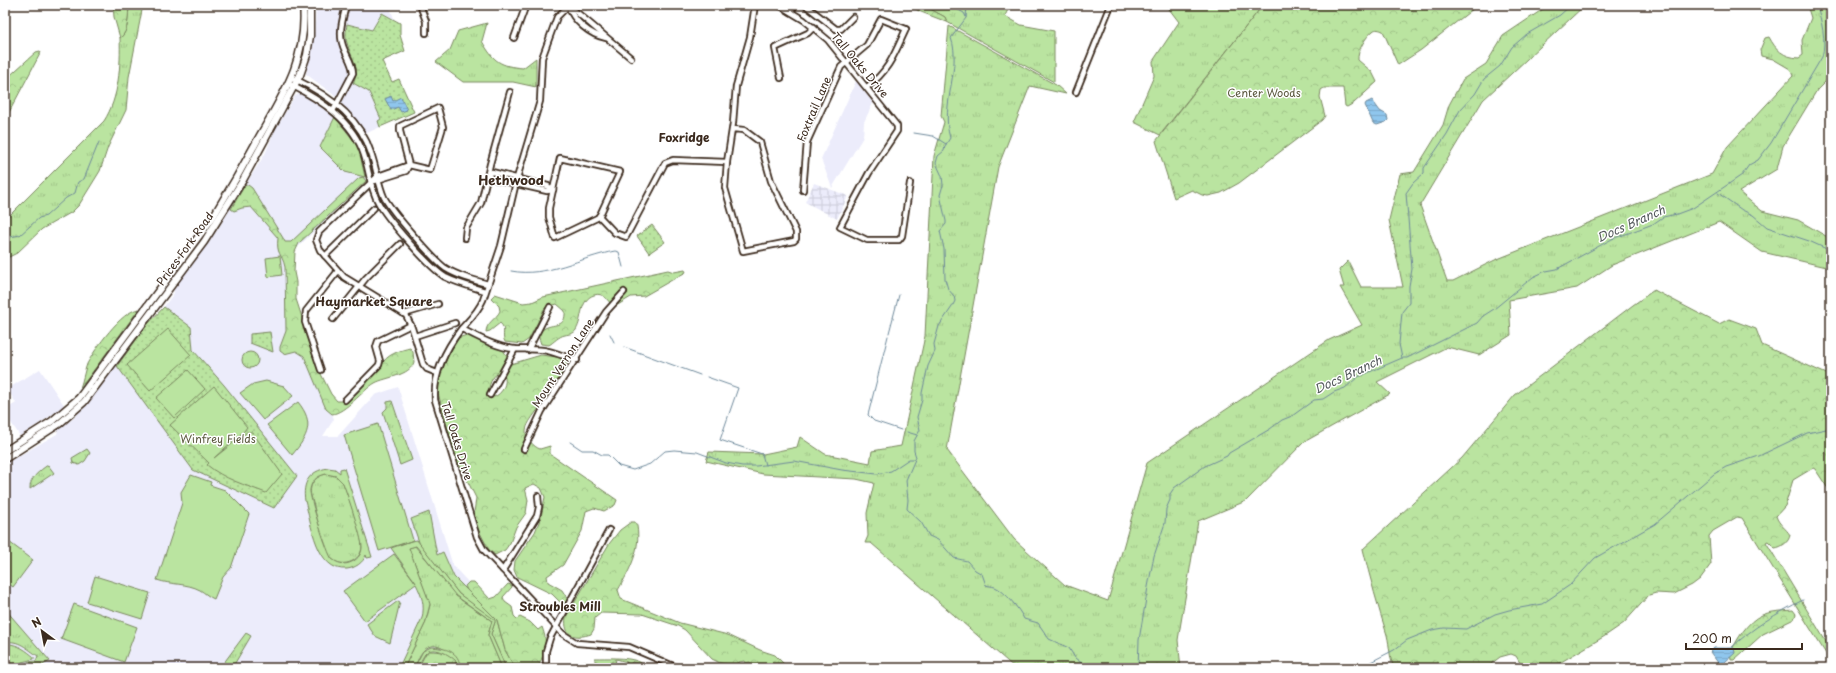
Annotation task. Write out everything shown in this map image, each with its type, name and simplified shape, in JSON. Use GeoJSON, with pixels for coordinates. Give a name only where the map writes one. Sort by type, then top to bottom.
{"type":"FeatureCollection","features":[{"type":"Feature","properties":{"kind":"main road","name":"Prices Fork Road"},"geometry":{"type":"LineString","coordinates":[[5,459],[63,421],[90,395],[220,218],[292,86],[292,77],[302,42],[303,5]]}},
{"type":"Feature","properties":{"kind":"main road","name":"Prices Fork Road"},"geometry":{"type":"LineString","coordinates":[[5,451],[58,417],[73,404],[89,386],[213,216],[292,86],[298,80],[308,48],[311,24],[310,5]]}},
{"type":"Feature","properties":{"kind":"street"},"geometry":{"type":"LineString","coordinates":[[333,111],[353,73],[342,41],[341,29],[346,5]]}},
{"type":"Feature","properties":{"kind":"street"},"geometry":{"type":"LineString","coordinates":[[420,5],[426,21],[426,33]]}},
{"type":"Feature","properties":{"kind":"street"},"geometry":{"type":"LineString","coordinates":[[514,38],[526,5]]}},
{"type":"Feature","properties":{"kind":"street"},"geometry":{"type":"LineString","coordinates":[[568,5],[631,58]]}},
{"type":"Feature","properties":{"kind":"street","name":"Tall Oaks Drive"},"geometry":{"type":"LineString","coordinates":[[568,5],[557,18],[544,51],[540,72],[540,101],[517,178],[501,246],[480,308],[447,349],[437,373],[434,393],[437,410],[477,537],[484,550],[566,637],[577,643],[629,647],[678,668]]}},
{"type":"Feature","properties":{"kind":"street"},"geometry":{"type":"LineString","coordinates":[[733,129],[744,130],[760,142],[771,181],[796,232],[796,239],[794,241],[743,251],[725,191],[727,162],[733,129],[736,86],[750,37],[755,5]]}},
{"type":"Feature","properties":{"kind":"street","name":"Tall Oaks Drive"},"geometry":{"type":"LineString","coordinates":[[779,5],[814,27],[828,40],[847,61],[896,123],[897,131],[869,173],[840,227],[867,240],[899,240],[902,236],[910,183]]}},
{"type":"Feature","properties":{"kind":"street"},"geometry":{"type":"LineString","coordinates":[[791,12],[795,5]]}},
{"type":"Feature","properties":{"kind":"street"},"geometry":{"type":"LineString","coordinates":[[805,5],[836,29],[841,29],[853,17]]}},
{"type":"Feature","properties":{"kind":"street"},"geometry":{"type":"LineString","coordinates":[[1076,92],[1111,5]]}},
{"type":"Feature","properties":{"kind":"street","name":"Foxtrail Lane"},"geometry":{"type":"LineString","coordinates":[[803,190],[807,142],[841,67],[866,45],[882,19],[906,29],[890,65],[877,80],[867,86]]}},
{"type":"Feature","properties":{"kind":"street"},"geometry":{"type":"LineString","coordinates":[[781,78],[775,48],[808,33],[814,27]]}},
{"type":"Feature","properties":{"kind":"street"},"geometry":{"type":"LineString","coordinates":[[292,77],[313,88],[336,104],[363,135],[371,152],[378,178],[388,204],[438,262],[453,272],[488,284]]}},
{"type":"Feature","properties":{"kind":"street"},"geometry":{"type":"LineString","coordinates":[[292,86],[313,96],[333,111],[356,139],[360,146],[378,202],[387,215],[429,263],[446,277],[485,291]]}},
{"type":"Feature","properties":{"kind":"street"},"geometry":{"type":"LineString","coordinates":[[465,238],[466,228],[482,203],[488,174],[510,92]]}},
{"type":"Feature","properties":{"kind":"street"},"geometry":{"type":"LineString","coordinates":[[409,165],[430,170],[443,127],[438,108],[400,126],[409,165],[404,173],[378,178],[371,182],[317,235],[316,244],[344,277],[404,314],[412,325],[425,368],[437,373]]}},
{"type":"Feature","properties":{"kind":"street"},"geometry":{"type":"LineString","coordinates":[[560,158],[620,172],[599,216],[555,238],[549,214],[553,190],[560,158]]}},
{"type":"Feature","properties":{"kind":"street"},"geometry":{"type":"LineString","coordinates":[[599,216],[615,233],[626,237],[665,163],[673,160],[727,162]]}},
{"type":"Feature","properties":{"kind":"street"},"geometry":{"type":"LineString","coordinates":[[488,174],[492,172],[517,178],[548,186],[553,190]]}},
{"type":"Feature","properties":{"kind":"street"},"geometry":{"type":"LineString","coordinates":[[488,174],[490,178],[547,191],[553,190]]}},
{"type":"Feature","properties":{"kind":"street"},"geometry":{"type":"LineString","coordinates":[[325,256],[374,208]]}},
{"type":"Feature","properties":{"kind":"street"},"geometry":{"type":"LineString","coordinates":[[333,319],[359,286],[400,244]]}},
{"type":"Feature","properties":{"kind":"street"},"geometry":{"type":"LineString","coordinates":[[321,370],[304,322],[304,315],[338,271]]}},
{"type":"Feature","properties":{"kind":"street","name":"Mount Vernon Lane"},"geometry":{"type":"LineString","coordinates":[[524,449],[542,412],[577,360],[606,312],[624,292]]}},
{"type":"Feature","properties":{"kind":"street"},"geometry":{"type":"LineString","coordinates":[[404,314],[438,304]]}},
{"type":"Feature","properties":{"kind":"street"},"geometry":{"type":"LineString","coordinates":[[528,350],[550,308]]}},
{"type":"Feature","properties":{"kind":"street"},"geometry":{"type":"LineString","coordinates":[[415,336],[455,323]]}},
{"type":"Feature","properties":{"kind":"street"},"geometry":{"type":"LineString","coordinates":[[345,400],[379,365],[380,362],[376,347],[378,341],[412,325]]}},
{"type":"Feature","properties":{"kind":"street"},"geometry":{"type":"LineString","coordinates":[[462,329],[494,344],[515,349],[545,350],[567,356],[572,360],[577,360]]}},
{"type":"Feature","properties":{"kind":"street"},"geometry":{"type":"LineString","coordinates":[[490,395],[515,349]]}},
{"type":"Feature","properties":{"kind":"street"},"geometry":{"type":"LineString","coordinates":[[504,570],[535,520],[539,506],[538,496]]}},
{"type":"Feature","properties":{"kind":"street"},"geometry":{"type":"LineString","coordinates":[[546,668],[546,651],[556,626],[609,530]]}},
{"type":"Feature","properties":{"kind":"shaded area"},"geometry":{"type":"Polygon","coordinates":[[[316,5],[389,5],[395,21],[382,13],[372,30],[347,24],[345,33],[357,68],[353,83],[369,92],[381,119],[378,121],[380,127],[365,134],[342,106],[342,101],[306,74],[315,30],[316,5]]]}},
{"type":"Feature","properties":{"kind":"shaded area"},"geometry":{"type":"Polygon","coordinates":[[[856,81],[873,103],[864,122],[863,137],[832,188],[821,159],[856,81]]]}},
{"type":"Feature","properties":{"kind":"shaded area"},"geometry":{"type":"Polygon","coordinates":[[[299,94],[306,95],[329,110],[335,117],[320,147],[345,172],[365,177],[365,181],[291,254],[291,298],[334,419],[323,436],[338,436],[375,395],[398,387],[453,566],[500,616],[518,668],[5,668],[5,464],[57,434],[58,430],[74,418],[93,397],[148,324],[157,316],[174,293],[174,289],[216,232],[265,154],[275,130],[295,96],[299,94]]]}},
{"type":"Feature","properties":{"kind":"shaded area"},"geometry":{"type":"Polygon","coordinates":[[[814,183],[848,196],[837,219],[805,202],[814,183]]]}},
{"type":"Feature","properties":{"kind":"shaded area"},"geometry":{"type":"Polygon","coordinates":[[[40,369],[64,405],[20,436],[5,414],[5,410],[16,403],[7,389],[40,369]]]}},
{"type":"Feature","properties":{"kind":"green space"},"geometry":{"type":"Polygon","coordinates":[[[113,5],[129,5],[127,28],[120,38],[114,17],[113,5]]]}},
{"type":"Feature","properties":{"kind":"green space"},"geometry":{"type":"Polygon","coordinates":[[[129,5],[143,5],[129,77],[126,110],[108,147],[100,171],[79,205],[72,212],[42,229],[17,253],[5,259],[5,220],[104,121],[109,112],[116,92],[120,59],[120,38],[127,28],[129,5]]]}},
{"type":"Feature","properties":{"kind":"green space"},"geometry":{"type":"Polygon","coordinates":[[[908,5],[923,5],[945,17],[947,22],[921,12],[908,5]]]}},
{"type":"Feature","properties":{"kind":"green space"},"geometry":{"type":"Polygon","coordinates":[[[923,5],[1010,5],[1005,16],[1021,25],[1054,31],[1054,82],[947,22],[945,17],[923,5]]]}},
{"type":"Feature","properties":{"kind":"green space"},"geometry":{"type":"Polygon","coordinates":[[[1166,5],[1263,5],[1160,135],[1134,122],[1154,76],[1153,61],[1179,22],[1166,5]]]}},
{"type":"Feature","properties":{"kind":"green space","name":"Center Woods"},"geometry":{"type":"Polygon","coordinates":[[[1263,5],[1478,5],[1421,50],[1398,65],[1383,31],[1374,30],[1362,44],[1358,60],[1372,72],[1377,82],[1354,103],[1347,107],[1345,106],[1343,88],[1324,88],[1321,90],[1320,97],[1325,116],[1322,120],[1239,183],[1221,193],[1208,196],[1192,190],[1174,198],[1156,141],[1263,5]]]}},
{"type":"Feature","properties":{"kind":"green space"},"geometry":{"type":"Polygon","coordinates":[[[1549,5],[1585,5],[1483,100],[1420,205],[1447,281],[1453,281],[1495,260],[1712,174],[1727,147],[1793,76],[1790,69],[1773,59],[1761,56],[1760,50],[1765,38],[1769,37],[1774,46],[1784,54],[1799,58],[1803,55],[1802,40],[1811,18],[1807,5],[1828,5],[1831,13],[1831,76],[1817,90],[1783,146],[1777,169],[1739,192],[1762,211],[1798,220],[1831,239],[1831,268],[1762,252],[1719,222],[1612,265],[1577,288],[1509,300],[1511,335],[1479,355],[1447,347],[1377,382],[1390,394],[1304,442],[1246,501],[1198,521],[1178,640],[1181,668],[1015,668],[871,543],[865,543],[868,536],[867,513],[874,483],[856,479],[763,474],[706,461],[709,452],[763,454],[797,447],[800,437],[825,454],[870,463],[872,451],[901,446],[925,336],[934,156],[944,122],[941,116],[949,26],[1056,85],[1066,94],[1030,86],[998,167],[947,450],[1014,539],[1065,585],[1108,601],[1147,463],[1329,340],[1362,325],[1340,287],[1344,287],[1339,270],[1348,261],[1361,287],[1403,287],[1389,220],[1400,174],[1414,172],[1443,125],[1449,105],[1463,79],[1486,64],[1503,36],[1549,5]]]}},
{"type":"Feature","properties":{"kind":"green space"},"geometry":{"type":"Polygon","coordinates":[[[382,13],[400,23],[400,35],[405,51],[382,61],[392,82],[399,79],[414,112],[380,127],[378,121],[381,119],[369,92],[353,83],[356,67],[347,43],[346,34],[347,24],[372,30],[382,13]]]}},
{"type":"Feature","properties":{"kind":"green space"},"geometry":{"type":"Polygon","coordinates":[[[487,23],[482,41],[490,54],[498,62],[509,66],[523,68],[536,58],[536,87],[513,82],[463,82],[436,62],[450,50],[458,31],[487,23]]]}},
{"type":"Feature","properties":{"kind":"green space"},"geometry":{"type":"Polygon","coordinates":[[[36,52],[41,52],[5,120],[5,80],[36,52]]]}},
{"type":"Feature","properties":{"kind":"green space"},"geometry":{"type":"Polygon","coordinates":[[[335,117],[358,146],[365,177],[345,172],[320,147],[335,117]]]}},
{"type":"Feature","properties":{"kind":"green space"},"geometry":{"type":"Polygon","coordinates":[[[363,177],[366,181],[299,243],[295,252],[294,272],[296,282],[296,299],[320,372],[331,394],[337,401],[347,401],[382,365],[386,358],[402,350],[410,348],[413,352],[414,362],[412,367],[408,370],[397,376],[375,383],[343,410],[332,414],[326,409],[304,356],[296,351],[284,354],[280,351],[286,331],[285,267],[278,248],[278,238],[251,207],[234,211],[231,209],[245,185],[248,185],[252,188],[285,242],[291,242],[359,178],[363,177]]]}},
{"type":"Feature","properties":{"kind":"green space"},"geometry":{"type":"Polygon","coordinates":[[[652,225],[665,242],[649,253],[637,236],[652,225]]]}},
{"type":"Feature","properties":{"kind":"green space"},"geometry":{"type":"Polygon","coordinates":[[[280,256],[282,275],[268,277],[266,258],[280,256]]]}},
{"type":"Feature","properties":{"kind":"green space"},"geometry":{"type":"Polygon","coordinates":[[[668,270],[674,272],[685,270],[686,272],[644,296],[631,297],[616,306],[612,306],[605,297],[597,294],[589,297],[584,305],[575,331],[561,337],[549,345],[541,344],[538,335],[542,330],[562,323],[564,320],[565,311],[557,304],[545,308],[529,339],[522,344],[505,342],[504,330],[500,323],[490,331],[486,332],[489,324],[500,311],[499,306],[491,298],[495,294],[523,303],[532,302],[543,297],[668,270]]]}},
{"type":"Feature","properties":{"kind":"green space"},"geometry":{"type":"Polygon","coordinates":[[[1654,290],[1719,324],[1729,319],[1756,329],[1762,345],[1831,376],[1831,493],[1813,468],[1793,480],[1785,506],[1776,516],[1790,535],[1789,538],[1785,544],[1775,548],[1768,541],[1766,542],[1831,650],[1831,662],[1742,518],[1737,517],[1713,531],[1709,536],[1711,564],[1700,579],[1674,594],[1656,593],[1649,595],[1624,623],[1551,668],[1523,668],[1516,656],[1511,654],[1500,657],[1486,668],[1394,668],[1391,660],[1387,635],[1363,549],[1462,458],[1515,395],[1654,290]]]}},
{"type":"Feature","properties":{"kind":"green space","name":"Winfrey Fields"},"geometry":{"type":"Polygon","coordinates":[[[164,307],[191,327],[193,350],[224,385],[297,476],[274,508],[193,470],[117,366],[148,324],[164,307]]]}},
{"type":"Feature","properties":{"kind":"green space"},"geometry":{"type":"Polygon","coordinates":[[[139,309],[80,388],[87,364],[96,349],[124,316],[139,309]]]}},
{"type":"Feature","properties":{"kind":"green space"},"geometry":{"type":"Polygon","coordinates":[[[168,329],[191,355],[150,391],[127,365],[168,329]]]}},
{"type":"Feature","properties":{"kind":"green space"},"geometry":{"type":"Polygon","coordinates":[[[270,332],[273,352],[250,343],[250,334],[270,332]]]}},
{"type":"Feature","properties":{"kind":"green space"},"geometry":{"type":"Polygon","coordinates":[[[467,335],[503,350],[507,356],[507,360],[511,364],[541,355],[565,358],[567,363],[553,390],[529,422],[526,434],[528,439],[540,449],[550,446],[550,454],[617,500],[615,505],[604,511],[594,508],[586,511],[582,531],[563,565],[547,576],[548,582],[562,590],[567,598],[567,601],[562,604],[552,594],[517,577],[514,570],[515,561],[535,532],[541,517],[545,497],[541,488],[534,484],[525,488],[528,500],[526,513],[516,527],[510,543],[505,550],[495,555],[489,550],[477,527],[474,513],[476,498],[456,458],[438,393],[440,375],[458,338],[467,335]],[[498,373],[494,377],[490,384],[489,394],[494,397],[502,391],[505,385],[504,375],[498,373]]]}},
{"type":"Feature","properties":{"kind":"green space"},"geometry":{"type":"Polygon","coordinates":[[[247,352],[253,352],[258,357],[256,366],[253,368],[247,368],[242,363],[242,357],[247,352]]]}},
{"type":"Feature","properties":{"kind":"green space"},"geometry":{"type":"Polygon","coordinates":[[[188,370],[205,389],[174,418],[156,398],[188,370]]]}},
{"type":"Feature","properties":{"kind":"green space"},"geometry":{"type":"Polygon","coordinates":[[[266,381],[284,386],[293,396],[263,420],[240,393],[253,384],[266,381]]]}},
{"type":"Feature","properties":{"kind":"green space"},"geometry":{"type":"Polygon","coordinates":[[[214,386],[247,427],[214,458],[247,432],[252,432],[282,474],[266,493],[235,481],[214,470],[207,465],[209,463],[170,425],[214,386]]]}},
{"type":"Feature","properties":{"kind":"green space"},"geometry":{"type":"Polygon","coordinates":[[[392,401],[412,460],[400,465],[383,412],[387,408],[387,402],[392,401]]]}},
{"type":"Feature","properties":{"kind":"green space"},"geometry":{"type":"Polygon","coordinates":[[[298,402],[306,416],[308,423],[302,442],[292,455],[267,425],[298,402]]]}},
{"type":"Feature","properties":{"kind":"green space"},"geometry":{"type":"Polygon","coordinates":[[[378,424],[413,540],[379,551],[344,435],[378,424]]]}},
{"type":"Feature","properties":{"kind":"green space"},"geometry":{"type":"Polygon","coordinates":[[[87,449],[90,453],[85,461],[79,465],[73,463],[72,458],[87,449]]]}},
{"type":"Feature","properties":{"kind":"green space"},"geometry":{"type":"Polygon","coordinates":[[[48,465],[54,473],[30,489],[33,478],[48,465]]]}},
{"type":"Feature","properties":{"kind":"green space"},"geometry":{"type":"Polygon","coordinates":[[[328,468],[335,469],[340,473],[340,469],[344,468],[372,557],[367,558],[366,555],[361,563],[347,569],[337,568],[328,563],[317,544],[313,533],[304,495],[308,479],[316,472],[328,468]],[[326,474],[317,478],[312,484],[310,495],[319,526],[332,559],[336,562],[347,564],[354,561],[358,557],[361,553],[362,547],[357,525],[345,488],[343,483],[336,476],[326,474]]]}},
{"type":"Feature","properties":{"kind":"green space"},"geometry":{"type":"Polygon","coordinates":[[[325,474],[339,478],[343,483],[361,539],[362,545],[359,556],[354,560],[344,563],[338,563],[333,560],[326,549],[310,492],[314,480],[325,474]]]}},
{"type":"Feature","properties":{"kind":"green space"},"geometry":{"type":"Polygon","coordinates":[[[191,475],[211,482],[210,485],[225,490],[249,514],[231,568],[223,577],[214,599],[195,588],[157,580],[182,503],[181,492],[191,475]]]}},
{"type":"Feature","properties":{"kind":"green space"},"geometry":{"type":"Polygon","coordinates":[[[429,512],[437,555],[443,552],[454,577],[497,620],[505,650],[515,668],[506,668],[491,634],[495,622],[459,594],[420,545],[411,519],[429,512]]]}},
{"type":"Feature","properties":{"kind":"green space"},"geometry":{"type":"Polygon","coordinates":[[[631,522],[635,522],[637,526],[638,535],[636,551],[627,575],[618,590],[621,599],[680,623],[728,635],[760,650],[775,655],[788,668],[746,668],[751,667],[750,662],[746,663],[745,661],[739,662],[739,667],[720,663],[712,659],[685,630],[678,626],[642,614],[601,613],[595,618],[594,629],[591,634],[585,636],[572,635],[567,629],[566,617],[609,544],[620,530],[631,522]]]}},
{"type":"Feature","properties":{"kind":"green space"},"geometry":{"type":"Polygon","coordinates":[[[5,539],[33,560],[13,587],[5,581],[5,539]]]}},
{"type":"Feature","properties":{"kind":"green space"},"geometry":{"type":"Polygon","coordinates":[[[417,540],[459,594],[495,620],[491,634],[506,668],[502,668],[488,635],[492,621],[456,596],[416,546],[409,548],[430,604],[425,624],[404,668],[399,667],[422,618],[422,601],[416,584],[365,621],[343,591],[394,554],[416,583],[391,548],[417,540]]]}},
{"type":"Feature","properties":{"kind":"green space"},"geometry":{"type":"Polygon","coordinates":[[[415,546],[461,600],[492,621],[488,635],[502,668],[460,668],[460,663],[448,652],[433,646],[428,647],[423,651],[414,668],[404,668],[425,624],[430,605],[409,548],[415,546]]]}},
{"type":"Feature","properties":{"kind":"green space"},"geometry":{"type":"Polygon","coordinates":[[[95,576],[150,593],[142,619],[87,602],[95,576]]]}},
{"type":"Feature","properties":{"kind":"green space"},"geometry":{"type":"Polygon","coordinates":[[[469,582],[474,582],[490,599],[496,597],[508,584],[511,585],[512,587],[503,597],[505,602],[512,607],[514,616],[517,619],[520,617],[530,622],[538,630],[542,627],[544,633],[545,648],[538,668],[515,668],[505,650],[497,620],[467,590],[465,586],[469,582]]]}},
{"type":"Feature","properties":{"kind":"green space"},"geometry":{"type":"Polygon","coordinates":[[[398,601],[400,602],[390,643],[375,636],[367,624],[398,601]]]}},
{"type":"Feature","properties":{"kind":"green space"},"geometry":{"type":"Polygon","coordinates":[[[74,604],[137,627],[124,662],[61,639],[74,604]]]}},
{"type":"Feature","properties":{"kind":"green space"},"geometry":{"type":"Polygon","coordinates":[[[5,609],[50,661],[37,668],[20,668],[28,662],[36,661],[38,656],[18,643],[5,643],[5,609]]]}},
{"type":"Feature","properties":{"kind":"green space"},"geometry":{"type":"Polygon","coordinates":[[[1793,610],[1796,614],[1794,619],[1763,634],[1734,660],[1731,660],[1730,653],[1747,626],[1757,618],[1766,614],[1777,611],[1793,610]]]}},
{"type":"Feature","properties":{"kind":"green space"},"geometry":{"type":"Polygon","coordinates":[[[246,633],[251,636],[232,668],[220,668],[246,633]]]}},
{"type":"Feature","properties":{"kind":"green space"},"geometry":{"type":"Polygon","coordinates":[[[8,644],[22,648],[34,657],[34,659],[22,662],[15,668],[5,664],[5,645],[8,644]]]}},
{"type":"Feature","properties":{"kind":"green space"},"geometry":{"type":"Polygon","coordinates":[[[431,647],[441,648],[455,654],[460,668],[456,668],[456,661],[450,656],[437,650],[432,650],[425,654],[418,668],[414,668],[423,651],[431,647]]]}},
{"type":"Feature","properties":{"kind":"green space"},"geometry":{"type":"Polygon","coordinates":[[[429,651],[447,654],[456,661],[456,668],[418,668],[426,653],[429,651]]]}},
{"type":"Feature","properties":{"kind":"green space"},"geometry":{"type":"Polygon","coordinates":[[[595,658],[628,659],[640,662],[648,668],[641,668],[642,665],[632,662],[630,668],[625,668],[627,662],[616,659],[615,664],[622,668],[578,668],[580,662],[595,663],[595,658]]]}},
{"type":"Feature","properties":{"kind":"water"},"geometry":{"type":"Polygon","coordinates":[[[391,96],[393,101],[401,97],[407,110],[401,112],[398,107],[391,110],[385,99],[391,96]]]}},
{"type":"Feature","properties":{"kind":"water"},"geometry":{"type":"Polygon","coordinates":[[[1372,100],[1380,111],[1387,115],[1388,120],[1386,122],[1377,125],[1373,123],[1365,105],[1372,100]]]}},
{"type":"Feature","properties":{"kind":"water"},"geometry":{"type":"Polygon","coordinates":[[[1714,648],[1734,648],[1735,653],[1725,662],[1719,664],[1710,652],[1714,648]]]}},
{"type":"Feature","properties":{"kind":"waterway"},"geometry":{"type":"LineString","coordinates":[[949,5],[964,13],[966,17]]}},
{"type":"Feature","properties":{"kind":"waterway"},"geometry":{"type":"LineString","coordinates":[[967,5],[966,18],[951,38],[954,49],[954,61],[947,113],[950,138],[944,151],[938,156],[936,163],[942,176],[943,185],[940,195],[946,221],[946,224],[940,231],[944,249],[945,279],[948,289],[954,296],[955,301],[939,326],[934,344],[935,351],[928,366],[922,393],[922,400],[917,417],[920,430],[914,441],[914,451],[916,457],[906,480],[908,500],[907,509],[921,522],[929,536],[938,540],[954,558],[967,561],[975,570],[982,574],[986,585],[999,589],[1008,597],[1024,619],[1038,623],[1049,639],[1069,648],[1075,658],[1088,668]]}},
{"type":"Feature","properties":{"kind":"waterway"},"geometry":{"type":"LineString","coordinates":[[1402,358],[1399,344],[1402,312],[1409,303],[1409,286],[1412,269],[1406,193],[1413,183],[1424,173],[1424,168],[1447,134],[1460,110],[1475,94],[1484,79],[1500,66],[1512,47],[1527,34],[1560,15],[1571,5]]}},
{"type":"Feature","properties":{"kind":"waterway","name":"Docs Branch"},"geometry":{"type":"LineString","coordinates":[[1138,668],[1139,640],[1154,556],[1165,523],[1166,509],[1170,500],[1170,494],[1174,488],[1205,466],[1227,456],[1229,453],[1270,429],[1282,420],[1292,416],[1314,400],[1323,399],[1334,392],[1345,388],[1358,377],[1402,358],[1407,358],[1477,323],[1483,316],[1494,309],[1533,277],[1546,271],[1557,269],[1612,239],[1653,224],[1663,217],[1693,208],[1742,175],[1749,165],[1758,160],[1771,143],[1822,57],[1824,37],[1817,5]]}},
{"type":"Feature","properties":{"kind":"waterway"},"geometry":{"type":"LineString","coordinates":[[914,133],[933,136],[946,144]]}},
{"type":"Feature","properties":{"kind":"waterway"},"geometry":{"type":"LineString","coordinates":[[5,238],[20,235],[39,218],[46,216],[66,198],[75,193],[78,182],[84,179],[99,142]]}},
{"type":"Feature","properties":{"kind":"waterway"},"geometry":{"type":"LineString","coordinates":[[1718,193],[1742,210],[1753,215],[1767,227],[1809,241],[1831,251]]}},
{"type":"Feature","properties":{"kind":"waterway"},"geometry":{"type":"LineString","coordinates":[[511,271],[538,272],[615,251],[619,252],[623,267]]}},
{"type":"Feature","properties":{"kind":"waterway"},"geometry":{"type":"LineString","coordinates":[[889,333],[899,295]]}},
{"type":"Feature","properties":{"kind":"waterway"},"geometry":{"type":"LineString","coordinates":[[610,334],[614,342]]}},
{"type":"Feature","properties":{"kind":"waterway"},"geometry":{"type":"LineString","coordinates":[[888,336],[868,415],[874,421],[901,430]]}},
{"type":"Feature","properties":{"kind":"waterway"},"geometry":{"type":"LineString","coordinates":[[624,347],[700,375]]}},
{"type":"Feature","properties":{"kind":"waterway"},"geometry":{"type":"LineString","coordinates":[[707,377],[738,388],[720,440],[762,454],[765,465]]}},
{"type":"Feature","properties":{"kind":"waterway"},"geometry":{"type":"LineString","coordinates":[[1359,668],[1394,650],[1407,640],[1432,630],[1444,628],[1466,629],[1495,614],[1542,604],[1570,585],[1595,558],[1655,524],[1714,474],[1726,467],[1759,456],[1807,433],[1831,428]]}},
{"type":"Feature","properties":{"kind":"waterway"},"geometry":{"type":"LineString","coordinates":[[907,432],[917,435]]}},
{"type":"Feature","properties":{"kind":"waterway"},"geometry":{"type":"LineString","coordinates":[[570,442],[582,450],[593,450],[602,455],[608,455],[619,466],[633,470],[650,464],[665,451],[674,450],[697,452],[726,463],[742,466],[756,466],[794,461],[842,470],[877,474],[891,471],[909,459],[914,459]]}},
{"type":"Feature","properties":{"kind":"waterway"},"geometry":{"type":"LineString","coordinates":[[1731,648],[1765,621],[1803,600]]}},
{"type":"Feature","properties":{"kind":"waterway"},"geometry":{"type":"LineString","coordinates":[[1713,668],[1718,662]]}},
{"type":"Feature","properties":{"kind":"district","name":"Foxridge"},"geometry":{"type":"Point","coordinates":[684,138]}},
{"type":"Feature","properties":{"kind":"district","name":"Hethwood"},"geometry":{"type":"Point","coordinates":[511,180]}},
{"type":"Feature","properties":{"kind":"district","name":"Haymarket Square"},"geometry":{"type":"Point","coordinates":[374,302]}},
{"type":"Feature","properties":{"kind":"district","name":"Stroubles Mill"},"geometry":{"type":"Point","coordinates":[560,607]}}]}
